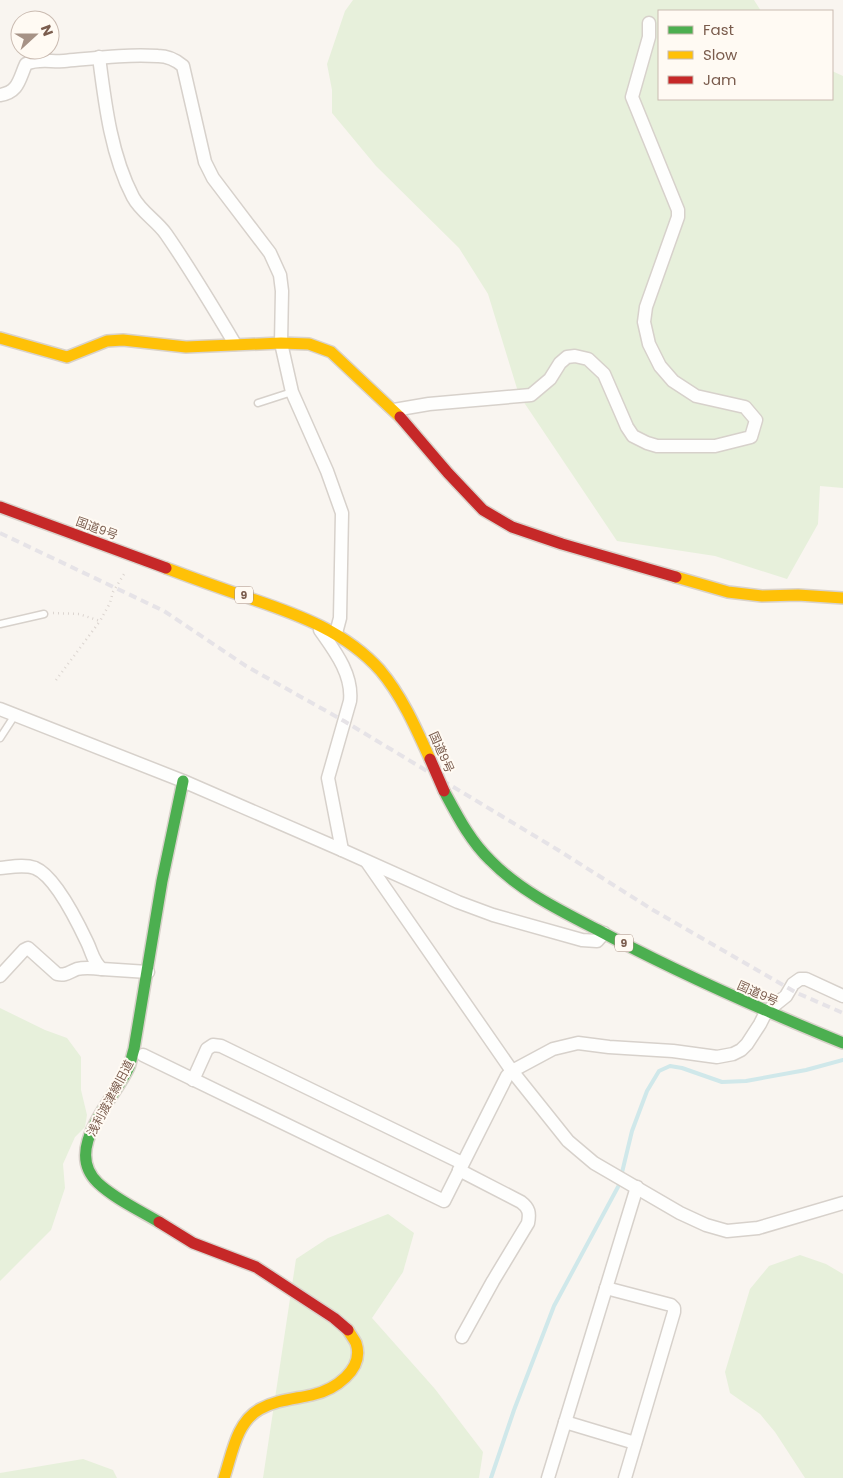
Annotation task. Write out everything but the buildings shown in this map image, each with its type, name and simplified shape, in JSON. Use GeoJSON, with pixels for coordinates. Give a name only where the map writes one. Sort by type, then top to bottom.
{"type":"FeatureCollection","features":[{"type":"Feature","properties":{"kind":"main road"},"geometry":{"type":"LineString","coordinates":[[0,338],[67,357],[106,341],[123,340],[186,347],[281,343],[309,344],[320,347],[331,352],[394,410],[448,473],[483,510],[512,526],[545,539],[658,570],[728,592],[762,596],[798,595],[843,598]]}},
{"type":"Feature","properties":{"kind":"main road","name":"国道9号"},"geometry":{"type":"LineString","coordinates":[[0,507],[313,621],[353,643],[379,669],[404,703],[444,791],[463,826],[485,855],[497,867],[523,888],[604,933],[696,980],[766,1012],[843,1043]]}},
{"type":"Feature","properties":{"kind":"main road","name":"浅利渡津線旧道"},"geometry":{"type":"LineString","coordinates":[[183,781],[171,834],[134,1049],[129,1067],[88,1137],[84,1158],[88,1172],[104,1188],[193,1243],[256,1267],[288,1287],[340,1323],[347,1329],[356,1344],[356,1361],[349,1375],[338,1384],[313,1395],[287,1399],[259,1409],[241,1427],[224,1478]]}},
{"type":"Feature","properties":{"kind":"street"},"geometry":{"type":"LineString","coordinates":[[394,410],[429,404],[531,395],[550,378],[560,363],[567,357],[576,356],[588,359],[604,374],[627,427],[633,436],[647,443],[657,446],[715,446],[751,437],[756,420],[745,407],[696,396],[673,381],[660,366],[649,344],[644,322],[646,307],[678,217],[678,210],[632,97],[649,37],[649,23]]}},
{"type":"Feature","properties":{"kind":"street"},"geometry":{"type":"LineString","coordinates":[[0,95],[13,92],[26,64],[33,60],[62,61],[99,57],[160,56],[178,61],[183,66],[205,162],[213,178],[270,253],[280,275],[282,291],[281,343],[292,392],[328,471],[342,513],[340,618],[336,633]]}},
{"type":"Feature","properties":{"kind":"street"},"geometry":{"type":"LineString","coordinates":[[99,57],[104,97],[114,144],[124,177],[134,199],[165,232],[235,344]]}},
{"type":"Feature","properties":{"kind":"street"},"geometry":{"type":"LineString","coordinates":[[313,621],[338,655],[351,693],[328,778],[342,850]]}},
{"type":"Feature","properties":{"kind":"street"},"geometry":{"type":"LineString","coordinates":[[0,709],[183,781],[458,902],[582,940],[597,941],[604,933]]}},
{"type":"Feature","properties":{"kind":"street"},"geometry":{"type":"LineString","coordinates":[[367,862],[512,1071],[568,1140],[594,1163],[688,1217],[706,1226],[727,1231],[758,1228],[843,1203]]}},
{"type":"Feature","properties":{"kind":"street"},"geometry":{"type":"LineString","coordinates":[[0,868],[27,866],[35,868],[46,876],[70,907],[93,958],[102,969]]}},
{"type":"Feature","properties":{"kind":"street"},"geometry":{"type":"LineString","coordinates":[[0,976],[28,948],[58,974],[62,975],[77,969],[93,968],[148,972]]}},
{"type":"Feature","properties":{"kind":"street"},"geometry":{"type":"LineString","coordinates":[[143,1055],[444,1201],[507,1076],[512,1071],[553,1049],[578,1043],[673,1051],[717,1057],[725,1056],[741,1050],[747,1044],[766,1012],[786,996],[793,984],[800,979],[806,979],[843,996]]}},
{"type":"Feature","properties":{"kind":"street"},"geometry":{"type":"LineString","coordinates":[[193,1080],[207,1049],[213,1046],[221,1046],[460,1167],[521,1202],[529,1210],[528,1223],[462,1337]]}},
{"type":"Feature","properties":{"kind":"street"},"geometry":{"type":"LineString","coordinates":[[548,1478],[637,1187]]}},
{"type":"Feature","properties":{"kind":"street"},"geometry":{"type":"LineString","coordinates":[[606,1288],[674,1308],[625,1478]]}},
{"type":"Feature","properties":{"kind":"street"},"geometry":{"type":"LineString","coordinates":[[565,1422],[635,1443]]}},
{"type":"Feature","properties":{"kind":"lane"},"geometry":{"type":"LineString","coordinates":[[258,403],[292,392]]}},
{"type":"Feature","properties":{"kind":"lane"},"geometry":{"type":"LineString","coordinates":[[0,624],[44,614]]}},
{"type":"Feature","properties":{"kind":"lane"},"geometry":{"type":"LineString","coordinates":[[0,738],[15,715]]}},
{"type":"Feature","properties":{"kind":"path"},"geometry":{"type":"LineString","coordinates":[[56,680],[100,621],[110,603],[113,592],[127,568]]}},
{"type":"Feature","properties":{"kind":"path"},"geometry":{"type":"LineString","coordinates":[[44,614],[79,614],[100,621]]}},
{"type":"Feature","properties":{"kind":"green space"},"geometry":{"type":"Polygon","coordinates":[[[353,0],[754,0],[760,10],[658,10],[658,100],[833,100],[833,71],[843,76],[843,488],[820,486],[818,524],[787,579],[715,556],[617,541],[519,395],[488,294],[459,248],[376,166],[332,113],[332,90],[327,64],[345,11],[353,0]]]}},
{"type":"Feature","properties":{"kind":"green space"},"geometry":{"type":"Polygon","coordinates":[[[0,1008],[45,1030],[67,1038],[81,1057],[81,1090],[87,1115],[85,1127],[75,1137],[63,1164],[65,1188],[51,1230],[0,1281],[0,1008]]]}},
{"type":"Feature","properties":{"kind":"green space"},"geometry":{"type":"Polygon","coordinates":[[[388,1214],[414,1233],[403,1272],[372,1318],[435,1389],[483,1452],[479,1478],[263,1478],[296,1259],[328,1238],[388,1214]]]}},
{"type":"Feature","properties":{"kind":"green space"},"geometry":{"type":"Polygon","coordinates":[[[800,1255],[826,1264],[843,1274],[843,1478],[805,1478],[775,1432],[760,1414],[730,1393],[725,1372],[750,1289],[769,1266],[800,1255]]]}},
{"type":"Feature","properties":{"kind":"green space"},"geometry":{"type":"Polygon","coordinates":[[[83,1459],[113,1470],[117,1478],[0,1478],[0,1473],[83,1459]]]}},
{"type":"Feature","properties":{"kind":"waterway"},"geometry":{"type":"LineString","coordinates":[[491,1478],[514,1410],[554,1306],[619,1185],[632,1131],[647,1091],[659,1071],[670,1066],[682,1068],[722,1082],[746,1081],[806,1070],[843,1060]]}},
{"type":"Feature","properties":{"kind":"railway"},"geometry":{"type":"LineString","coordinates":[[0,533],[164,611],[246,666],[344,721],[558,850],[653,910],[797,993],[843,1013]]}},
{"type":"Feature","properties":{"kind":"traffic: fast"},"geometry":{"type":"LineString","coordinates":[[159,1222],[119,1199],[98,1183],[88,1170],[86,1155],[88,1140],[94,1125],[129,1067],[134,1049],[162,881],[183,781]]}},
{"type":"Feature","properties":{"kind":"traffic: fast"},"geometry":{"type":"LineString","coordinates":[[444,791],[476,845],[502,871],[528,891],[628,946],[689,976],[843,1043]]}},
{"type":"Feature","properties":{"kind":"traffic: slow"},"geometry":{"type":"LineString","coordinates":[[0,338],[67,357],[107,341],[123,340],[186,347],[281,343],[309,344],[331,352],[400,417]]}},
{"type":"Feature","properties":{"kind":"traffic: slow"},"geometry":{"type":"LineString","coordinates":[[166,568],[304,618],[352,645],[367,657],[388,680],[408,713],[430,759]]}},
{"type":"Feature","properties":{"kind":"traffic: slow"},"geometry":{"type":"LineString","coordinates":[[676,577],[728,592],[762,596],[798,595],[843,598]]}},
{"type":"Feature","properties":{"kind":"traffic: slow"},"geometry":{"type":"LineString","coordinates":[[224,1478],[240,1430],[252,1415],[272,1404],[329,1389],[346,1377],[352,1370],[358,1353],[356,1343],[348,1330]]}},
{"type":"Feature","properties":{"kind":"traffic: jam"},"geometry":{"type":"LineString","coordinates":[[400,417],[483,510],[512,527],[562,544],[676,577]]}},
{"type":"Feature","properties":{"kind":"traffic: jam"},"geometry":{"type":"LineString","coordinates":[[0,507],[166,568]]}},
{"type":"Feature","properties":{"kind":"traffic: jam"},"geometry":{"type":"LineString","coordinates":[[430,759],[444,791]]}},
{"type":"Feature","properties":{"kind":"traffic: jam"},"geometry":{"type":"LineString","coordinates":[[159,1222],[193,1243],[256,1267],[334,1318],[348,1330]]}}]}
